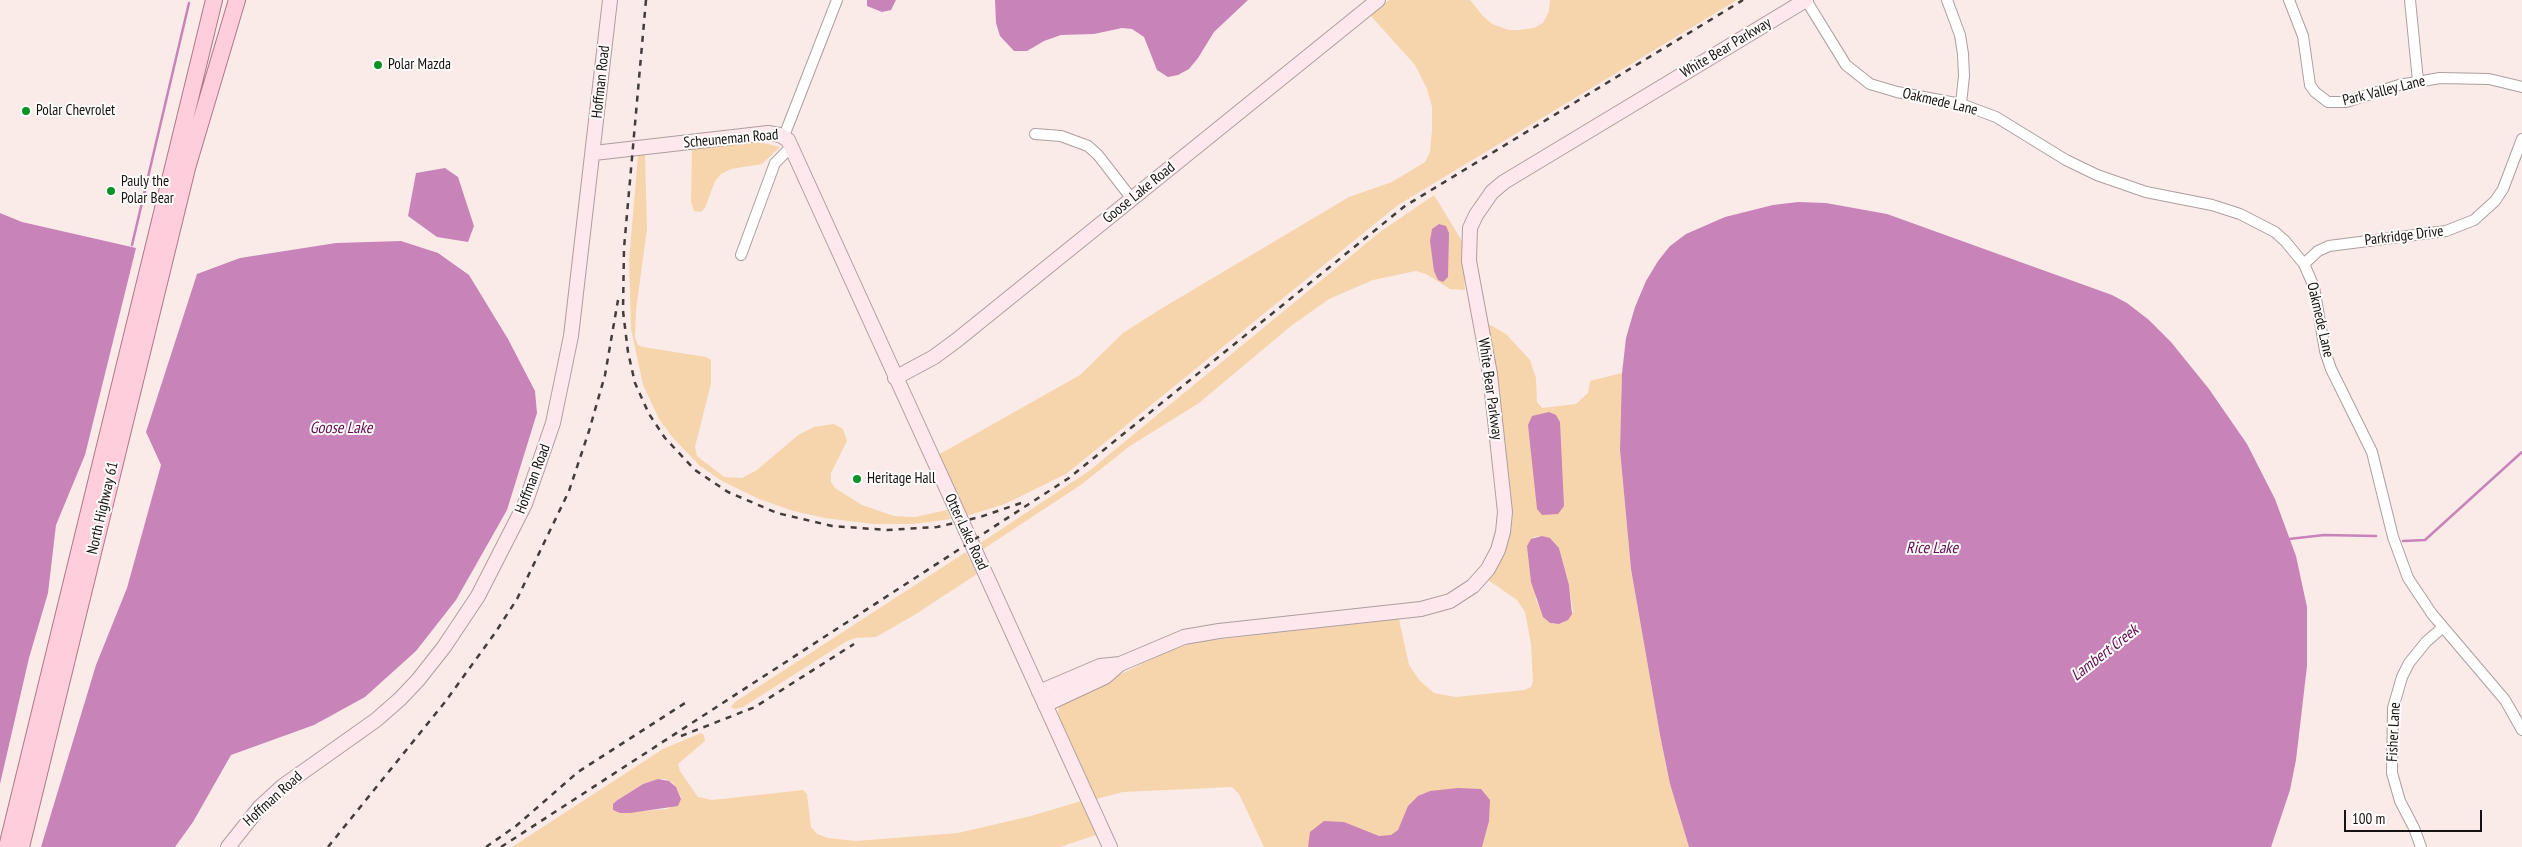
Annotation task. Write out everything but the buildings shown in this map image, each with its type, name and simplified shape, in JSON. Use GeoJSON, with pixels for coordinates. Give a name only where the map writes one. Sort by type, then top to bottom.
{"type":"FeatureCollection","features":[{"type":"Feature","properties":{"kind":"main road"},"geometry":{"type":"LineString","coordinates":[[7,847],[214,0]]}},
{"type":"Feature","properties":{"kind":"main road","name":"North Highway 61"},"geometry":{"type":"LineString","coordinates":[[21,847],[187,168],[237,0]]}},
{"type":"Feature","properties":{"kind":"street","name":"Hoffman Road"},"geometry":{"type":"LineString","coordinates":[[228,847],[259,808],[283,786],[376,720],[400,699],[444,647],[478,596],[526,504],[541,464],[561,393],[571,336],[594,153],[610,0]]}},
{"type":"Feature","properties":{"kind":"street","name":"Scheuneman Road"},"geometry":{"type":"LineString","coordinates":[[594,153],[768,133],[788,142],[837,0]]}},
{"type":"Feature","properties":{"kind":"street","name":"Goose Lake Road"},"geometry":{"type":"LineString","coordinates":[[895,378],[953,343],[1378,0]]}},
{"type":"Feature","properties":{"kind":"street","name":"Oakmede Lane"},"geometry":{"type":"LineString","coordinates":[[1806,0],[1846,65],[1858,76],[1882,89],[1961,104],[1996,117],[2066,160],[2097,175],[2146,192],[2212,205],[2240,214],[2275,232],[2295,252],[2304,264],[2316,295],[2325,351],[2331,369],[2378,468],[2400,559],[2419,597],[2500,693],[2522,730]]}},
{"type":"Feature","properties":{"kind":"street","name":"White Bear Parkway"},"geometry":{"type":"LineString","coordinates":[[1044,705],[1105,676],[1120,664],[1171,642],[1203,633],[1426,609],[1453,599],[1476,584],[1488,570],[1498,550],[1505,514],[1491,378],[1469,263],[1470,228],[1476,214],[1492,192],[1504,182],[1806,0]]}},
{"type":"Feature","properties":{"kind":"street"},"geometry":{"type":"LineString","coordinates":[[1947,0],[1957,26],[1963,54],[1964,76],[1961,104]]}},
{"type":"Feature","properties":{"kind":"street","name":"Park Valley Lane"},"geometry":{"type":"LineString","coordinates":[[2289,0],[2304,36],[2310,85],[2321,98],[2333,103],[2346,102],[2418,81],[2464,77],[2489,79],[2522,87]]}},
{"type":"Feature","properties":{"kind":"street"},"geometry":{"type":"LineString","coordinates":[[2410,0],[2418,81]]}},
{"type":"Feature","properties":{"kind":"street"},"geometry":{"type":"LineString","coordinates":[[1035,134],[1061,136],[1088,146],[1098,155],[1132,199]]}},
{"type":"Feature","properties":{"kind":"street","name":"Parkridge Drive"},"geometry":{"type":"LineString","coordinates":[[2304,264],[2318,251],[2329,246],[2446,232],[2474,220],[2490,207],[2503,189],[2522,140]]}},
{"type":"Feature","properties":{"kind":"street"},"geometry":{"type":"LineString","coordinates":[[741,254],[775,163],[788,142]]}},
{"type":"Feature","properties":{"kind":"street","name":"Otter Lake Road"},"geometry":{"type":"LineString","coordinates":[[788,142],[1110,847]]}},
{"type":"Feature","properties":{"kind":"street","name":"Fisher Lane"},"geometry":{"type":"LineString","coordinates":[[2420,847],[2414,828],[2400,801],[2392,773],[2394,708],[2402,677],[2409,663],[2419,649],[2443,627]]}},
{"type":"Feature","properties":{"kind":"street","name":"White Bear Parkway"},"geometry":{"type":"LineString","coordinates":[[1038,692],[1100,666],[1120,664]]}},
{"type":"Feature","properties":{"kind":"shaded area"},"geometry":{"type":"Polygon","coordinates":[[[1389,0],[1470,0],[1492,24],[1509,30],[1518,30],[1534,28],[1543,23],[1549,11],[1550,0],[1737,0],[1398,205],[1066,474],[1005,504],[966,516],[938,455],[1080,375],[1123,333],[1159,310],[1349,197],[1392,182],[1425,162],[1430,152],[1432,129],[1432,107],[1427,89],[1415,65],[1370,15],[1389,0]]]}},
{"type":"Feature","properties":{"kind":"shaded area"},"geometry":{"type":"Polygon","coordinates":[[[760,142],[780,147],[762,164],[731,169],[721,174],[715,181],[705,208],[701,212],[694,211],[691,202],[692,149],[760,142]]]}},
{"type":"Feature","properties":{"kind":"shaded area"},"geometry":{"type":"Polygon","coordinates":[[[645,154],[647,229],[636,310],[635,337],[638,345],[643,347],[706,357],[711,360],[711,383],[695,447],[697,456],[724,477],[742,478],[757,470],[798,435],[814,427],[834,424],[843,429],[847,441],[831,473],[831,482],[835,488],[862,505],[894,516],[915,517],[947,510],[951,519],[913,524],[873,524],[825,518],[793,511],[759,499],[722,481],[700,466],[674,439],[659,419],[643,385],[631,329],[629,261],[638,155],[645,154]]]}},
{"type":"Feature","properties":{"kind":"shaded area"},"geometry":{"type":"Polygon","coordinates":[[[1434,195],[1462,241],[1465,290],[1450,289],[1426,274],[1416,271],[1373,280],[1329,299],[1291,326],[1199,403],[1130,446],[1082,484],[982,550],[979,544],[1089,471],[1380,232],[1434,195]]]}},
{"type":"Feature","properties":{"kind":"shaded area"},"geometry":{"type":"Polygon","coordinates":[[[1487,323],[1506,334],[1530,360],[1536,378],[1537,402],[1542,408],[1576,404],[1588,393],[1590,381],[1622,373],[1620,450],[1631,569],[1670,784],[1689,847],[1264,847],[1239,794],[1232,787],[1123,792],[1096,799],[1059,719],[1058,711],[1060,704],[1164,653],[1195,642],[1399,619],[1409,665],[1420,681],[1434,693],[1456,697],[1524,690],[1531,687],[1533,681],[1531,644],[1525,612],[1517,600],[1488,580],[1505,550],[1510,534],[1512,513],[1498,379],[1487,323]],[[1542,536],[1534,537],[1536,600],[1546,620],[1553,624],[1562,623],[1568,619],[1573,611],[1569,585],[1559,548],[1553,541],[1542,536]]]}},
{"type":"Feature","properties":{"kind":"shaded area"},"geometry":{"type":"Polygon","coordinates":[[[966,552],[977,574],[916,614],[876,637],[856,638],[847,641],[743,707],[735,709],[731,707],[735,702],[966,552]]]}},
{"type":"Feature","properties":{"kind":"shaded area"},"geometry":{"type":"Polygon","coordinates":[[[701,733],[704,735],[705,741],[678,764],[680,771],[698,797],[712,800],[803,790],[807,794],[811,827],[817,834],[828,838],[856,841],[958,833],[1031,816],[1081,801],[1096,835],[1060,847],[512,847],[663,749],[701,733]],[[658,779],[643,784],[614,802],[620,813],[668,809],[681,797],[673,783],[665,779],[658,779]]]}},
{"type":"Feature","properties":{"kind":"water"},"geometry":{"type":"Polygon","coordinates":[[[867,0],[896,0],[891,10],[882,12],[867,6],[867,0]]]}},
{"type":"Feature","properties":{"kind":"water"},"geometry":{"type":"Polygon","coordinates":[[[995,0],[1248,0],[1214,32],[1189,69],[1178,75],[1168,77],[1157,70],[1144,37],[1132,29],[1122,28],[1094,34],[1061,35],[1044,41],[1027,51],[1014,51],[1000,36],[996,23],[995,0]]]}},
{"type":"Feature","properties":{"kind":"water"},"geometry":{"type":"Polygon","coordinates":[[[445,168],[458,177],[474,226],[468,242],[437,237],[408,216],[416,173],[445,168]]]}},
{"type":"Feature","properties":{"kind":"water","name":"Rice Lake"},"geometry":{"type":"Polygon","coordinates":[[[1798,202],[1826,203],[1887,214],[2112,295],[2127,303],[2149,320],[2171,342],[2209,389],[2247,444],[2275,499],[2296,556],[2307,607],[2307,666],[2296,760],[2290,790],[2271,847],[1689,847],[1670,784],[1631,569],[1620,450],[1622,373],[1626,338],[1635,307],[1646,281],[1670,246],[1686,234],[1725,217],[1773,205],[1798,202]]]}},
{"type":"Feature","properties":{"kind":"water"},"geometry":{"type":"Polygon","coordinates":[[[0,213],[22,222],[136,248],[85,455],[56,525],[48,593],[29,658],[0,784],[0,213]]]}},
{"type":"Feature","properties":{"kind":"water"},"geometry":{"type":"Polygon","coordinates":[[[1439,224],[1446,226],[1449,233],[1448,277],[1443,282],[1438,280],[1434,271],[1430,241],[1432,229],[1439,224]]]}},
{"type":"Feature","properties":{"kind":"water","name":"Goose Lake"},"geometry":{"type":"Polygon","coordinates":[[[401,241],[438,253],[469,275],[508,339],[535,391],[537,413],[507,510],[456,600],[416,651],[365,697],[314,725],[231,755],[193,822],[175,847],[41,847],[96,665],[127,588],[161,465],[146,432],[197,274],[240,258],[336,243],[401,241]]]}},
{"type":"Feature","properties":{"kind":"water"},"geometry":{"type":"Polygon","coordinates":[[[1549,412],[1556,415],[1560,422],[1564,506],[1558,514],[1542,515],[1537,509],[1528,425],[1532,416],[1549,412]]]}},
{"type":"Feature","properties":{"kind":"water"},"geometry":{"type":"Polygon","coordinates":[[[1542,536],[1550,538],[1559,548],[1569,585],[1572,614],[1568,620],[1559,624],[1550,623],[1543,617],[1531,582],[1527,546],[1531,539],[1542,536]]]}},
{"type":"Feature","properties":{"kind":"water"},"geometry":{"type":"Polygon","coordinates":[[[658,779],[669,781],[676,787],[681,799],[678,806],[630,813],[620,813],[613,810],[613,804],[616,801],[643,784],[658,779]]]}},
{"type":"Feature","properties":{"kind":"water"},"geometry":{"type":"Polygon","coordinates":[[[1458,788],[1481,789],[1490,800],[1489,821],[1482,847],[1308,847],[1310,832],[1324,821],[1344,822],[1379,836],[1391,835],[1398,830],[1408,806],[1418,796],[1430,791],[1458,788]]]}},
{"type":"Feature","properties":{"kind":"waterway"},"geometry":{"type":"LineString","coordinates":[[132,245],[189,3]]}},
{"type":"Feature","properties":{"kind":"waterway"},"geometry":{"type":"LineString","coordinates":[[2403,541],[2425,540],[2522,452]]}},
{"type":"Feature","properties":{"kind":"waterway","name":"Lambert Creek"},"geometry":{"type":"LineString","coordinates":[[2289,539],[2324,535],[2376,536]]}},
{"type":"Feature","properties":{"kind":"railway"},"geometry":{"type":"LineString","coordinates":[[646,0],[624,248],[623,311],[628,352],[635,383],[649,414],[665,438],[695,470],[728,492],[777,513],[832,526],[887,530],[937,527],[980,517],[1024,502]]}},
{"type":"Feature","properties":{"kind":"railway"},"geometry":{"type":"LineString","coordinates":[[501,847],[1069,478],[1405,206],[1743,0]]}},
{"type":"Feature","properties":{"kind":"railway"},"geometry":{"type":"LineString","coordinates":[[328,847],[445,702],[517,599],[569,491],[605,375],[618,300]]}},
{"type":"Feature","properties":{"kind":"railway"},"geometry":{"type":"LineString","coordinates":[[681,736],[755,707],[854,644]]}},
{"type":"Feature","properties":{"kind":"railway"},"geometry":{"type":"LineString","coordinates":[[486,847],[516,826],[578,772],[685,703]]}},
{"type":"Feature","properties":{"kind":"place","name":"Polar Mazda"},"geometry":{"type":"Point","coordinates":[378,65]}},
{"type":"Feature","properties":{"kind":"place","name":"Polar Chevrolet"},"geometry":{"type":"Point","coordinates":[26,111]}},
{"type":"Feature","properties":{"kind":"place","name":"Pauly the Polar Bear"},"geometry":{"type":"Point","coordinates":[111,191]}},
{"type":"Feature","properties":{"kind":"place","name":"Heritage Hall"},"geometry":{"type":"Point","coordinates":[857,479]}}]}
